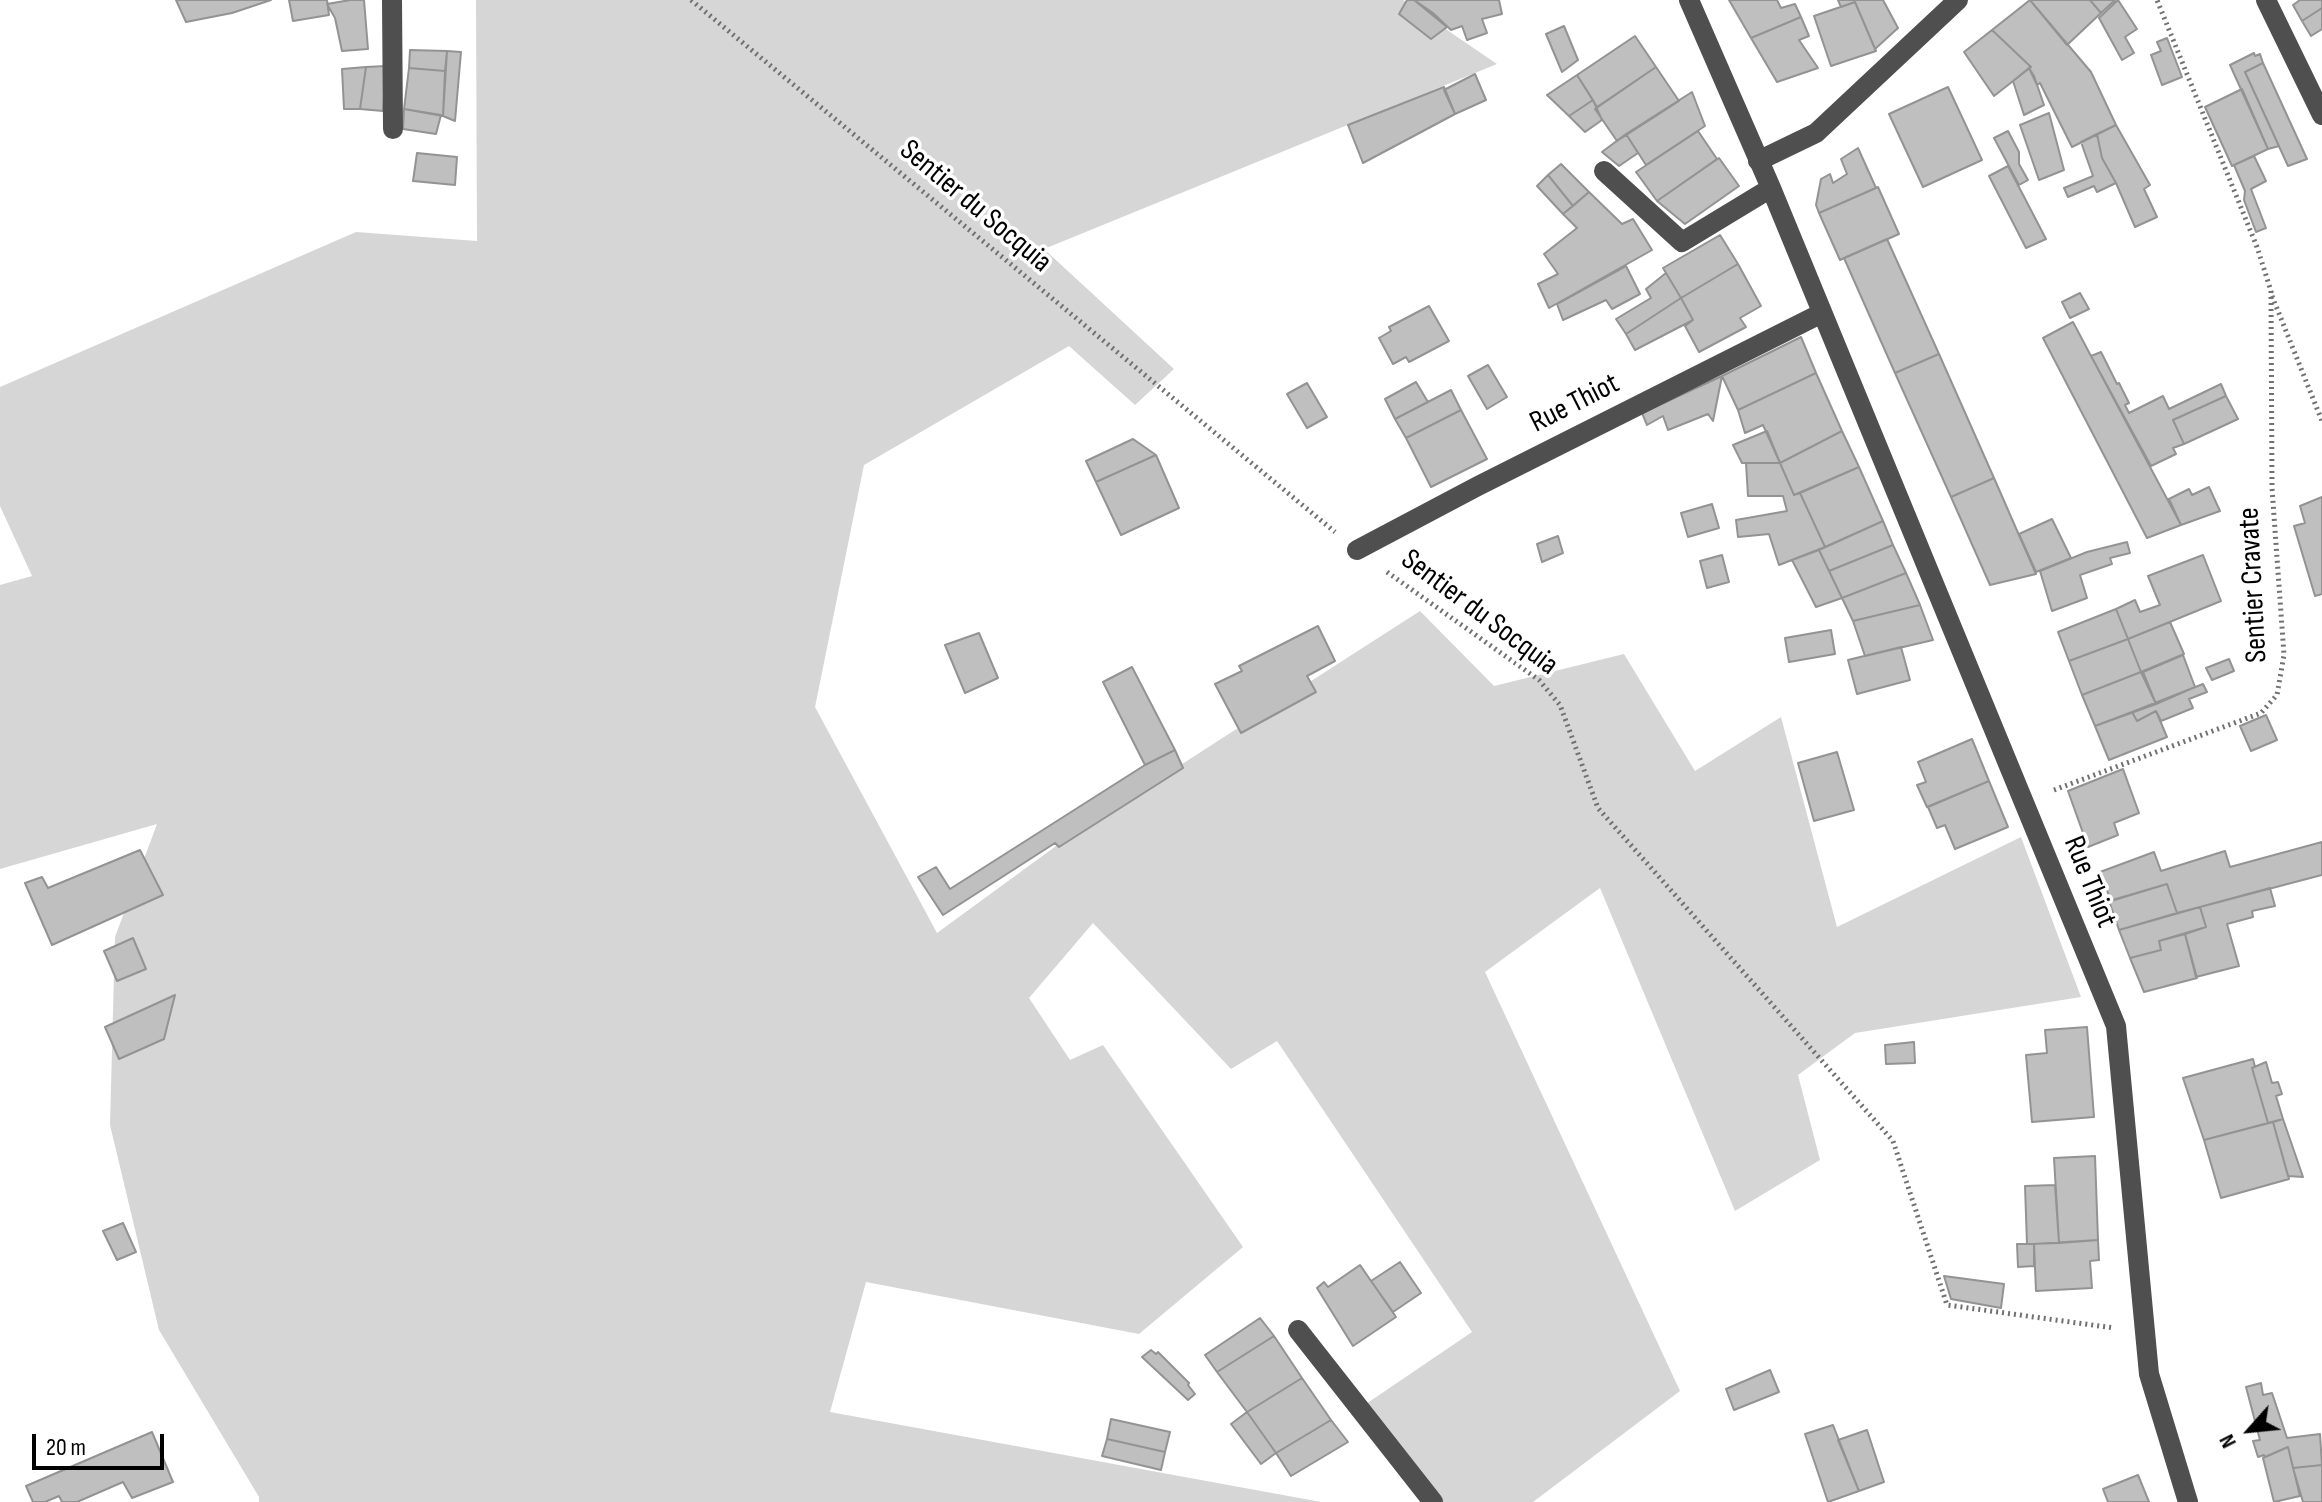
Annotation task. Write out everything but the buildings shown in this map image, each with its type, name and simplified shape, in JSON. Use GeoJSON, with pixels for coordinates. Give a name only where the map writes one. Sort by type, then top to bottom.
{"type":"FeatureCollection","features":[{"type":"Feature","properties":{"kind":"street"},"geometry":{"type":"LineString","coordinates":[[392,0],[393,129]]}},
{"type":"Feature","properties":{"kind":"street","name":"Rue Thiot"},"geometry":{"type":"LineString","coordinates":[[1689,0],[1771,188],[2116,1026],[2149,1374],[2188,1502]]}},
{"type":"Feature","properties":{"kind":"street"},"geometry":{"type":"LineString","coordinates":[[1758,161],[1816,133],[1958,0]]}},
{"type":"Feature","properties":{"kind":"street"},"geometry":{"type":"LineString","coordinates":[[2266,0],[2322,115]]}},
{"type":"Feature","properties":{"kind":"street"},"geometry":{"type":"LineString","coordinates":[[1604,171],[1682,242],[1771,188]]}},
{"type":"Feature","properties":{"kind":"street","name":"Rue Thiot"},"geometry":{"type":"LineString","coordinates":[[1357,550],[1822,313]]}},
{"type":"Feature","properties":{"kind":"street"},"geometry":{"type":"LineString","coordinates":[[1298,1330],[1433,1502]]}},
{"type":"Feature","properties":{"kind":"path","name":"Sentier du Socquia"},"geometry":{"type":"LineString","coordinates":[[691,0],[1357,550],[1539,680],[1560,705],[1598,808],[1893,1141],[1947,1305],[2144,1332]]}},
{"type":"Feature","properties":{"kind":"path","name":"Sentier Cravate"},"geometry":{"type":"LineString","coordinates":[[2157,0],[2257,247],[2322,421]]}},
{"type":"Feature","properties":{"kind":"path","name":"Sentier Cravate"},"geometry":{"type":"LineString","coordinates":[[2023,801],[2261,713],[2277,695],[2284,655],[2272,488],[2271,291]]}},
{"type":"Feature","properties":{"kind":"shaded area"},"geometry":{"type":"Polygon","coordinates":[[[476,0],[1403,0],[1497,64],[1044,249],[1174,369],[1135,405],[1069,346],[864,465],[815,707],[937,933],[1067,838],[1420,611],[1494,686],[1624,654],[1695,771],[1781,717],[1837,927],[2021,837],[2081,997],[1855,1033],[1798,1075],[1820,1160],[1735,1211],[1600,888],[1485,972],[1680,1391],[1533,1502],[1433,1502],[1360,1408],[1472,1332],[1277,1041],[1231,1069],[1093,923],[1029,998],[1070,1060],[1103,1045],[1243,1247],[1139,1334],[866,1282],[830,1412],[1321,1502],[259,1502],[259,1497],[159,1330],[110,1125],[115,937],[157,824],[0,869],[0,585],[32,576],[0,506],[0,387],[356,232],[477,241],[476,0]]]}}]}
